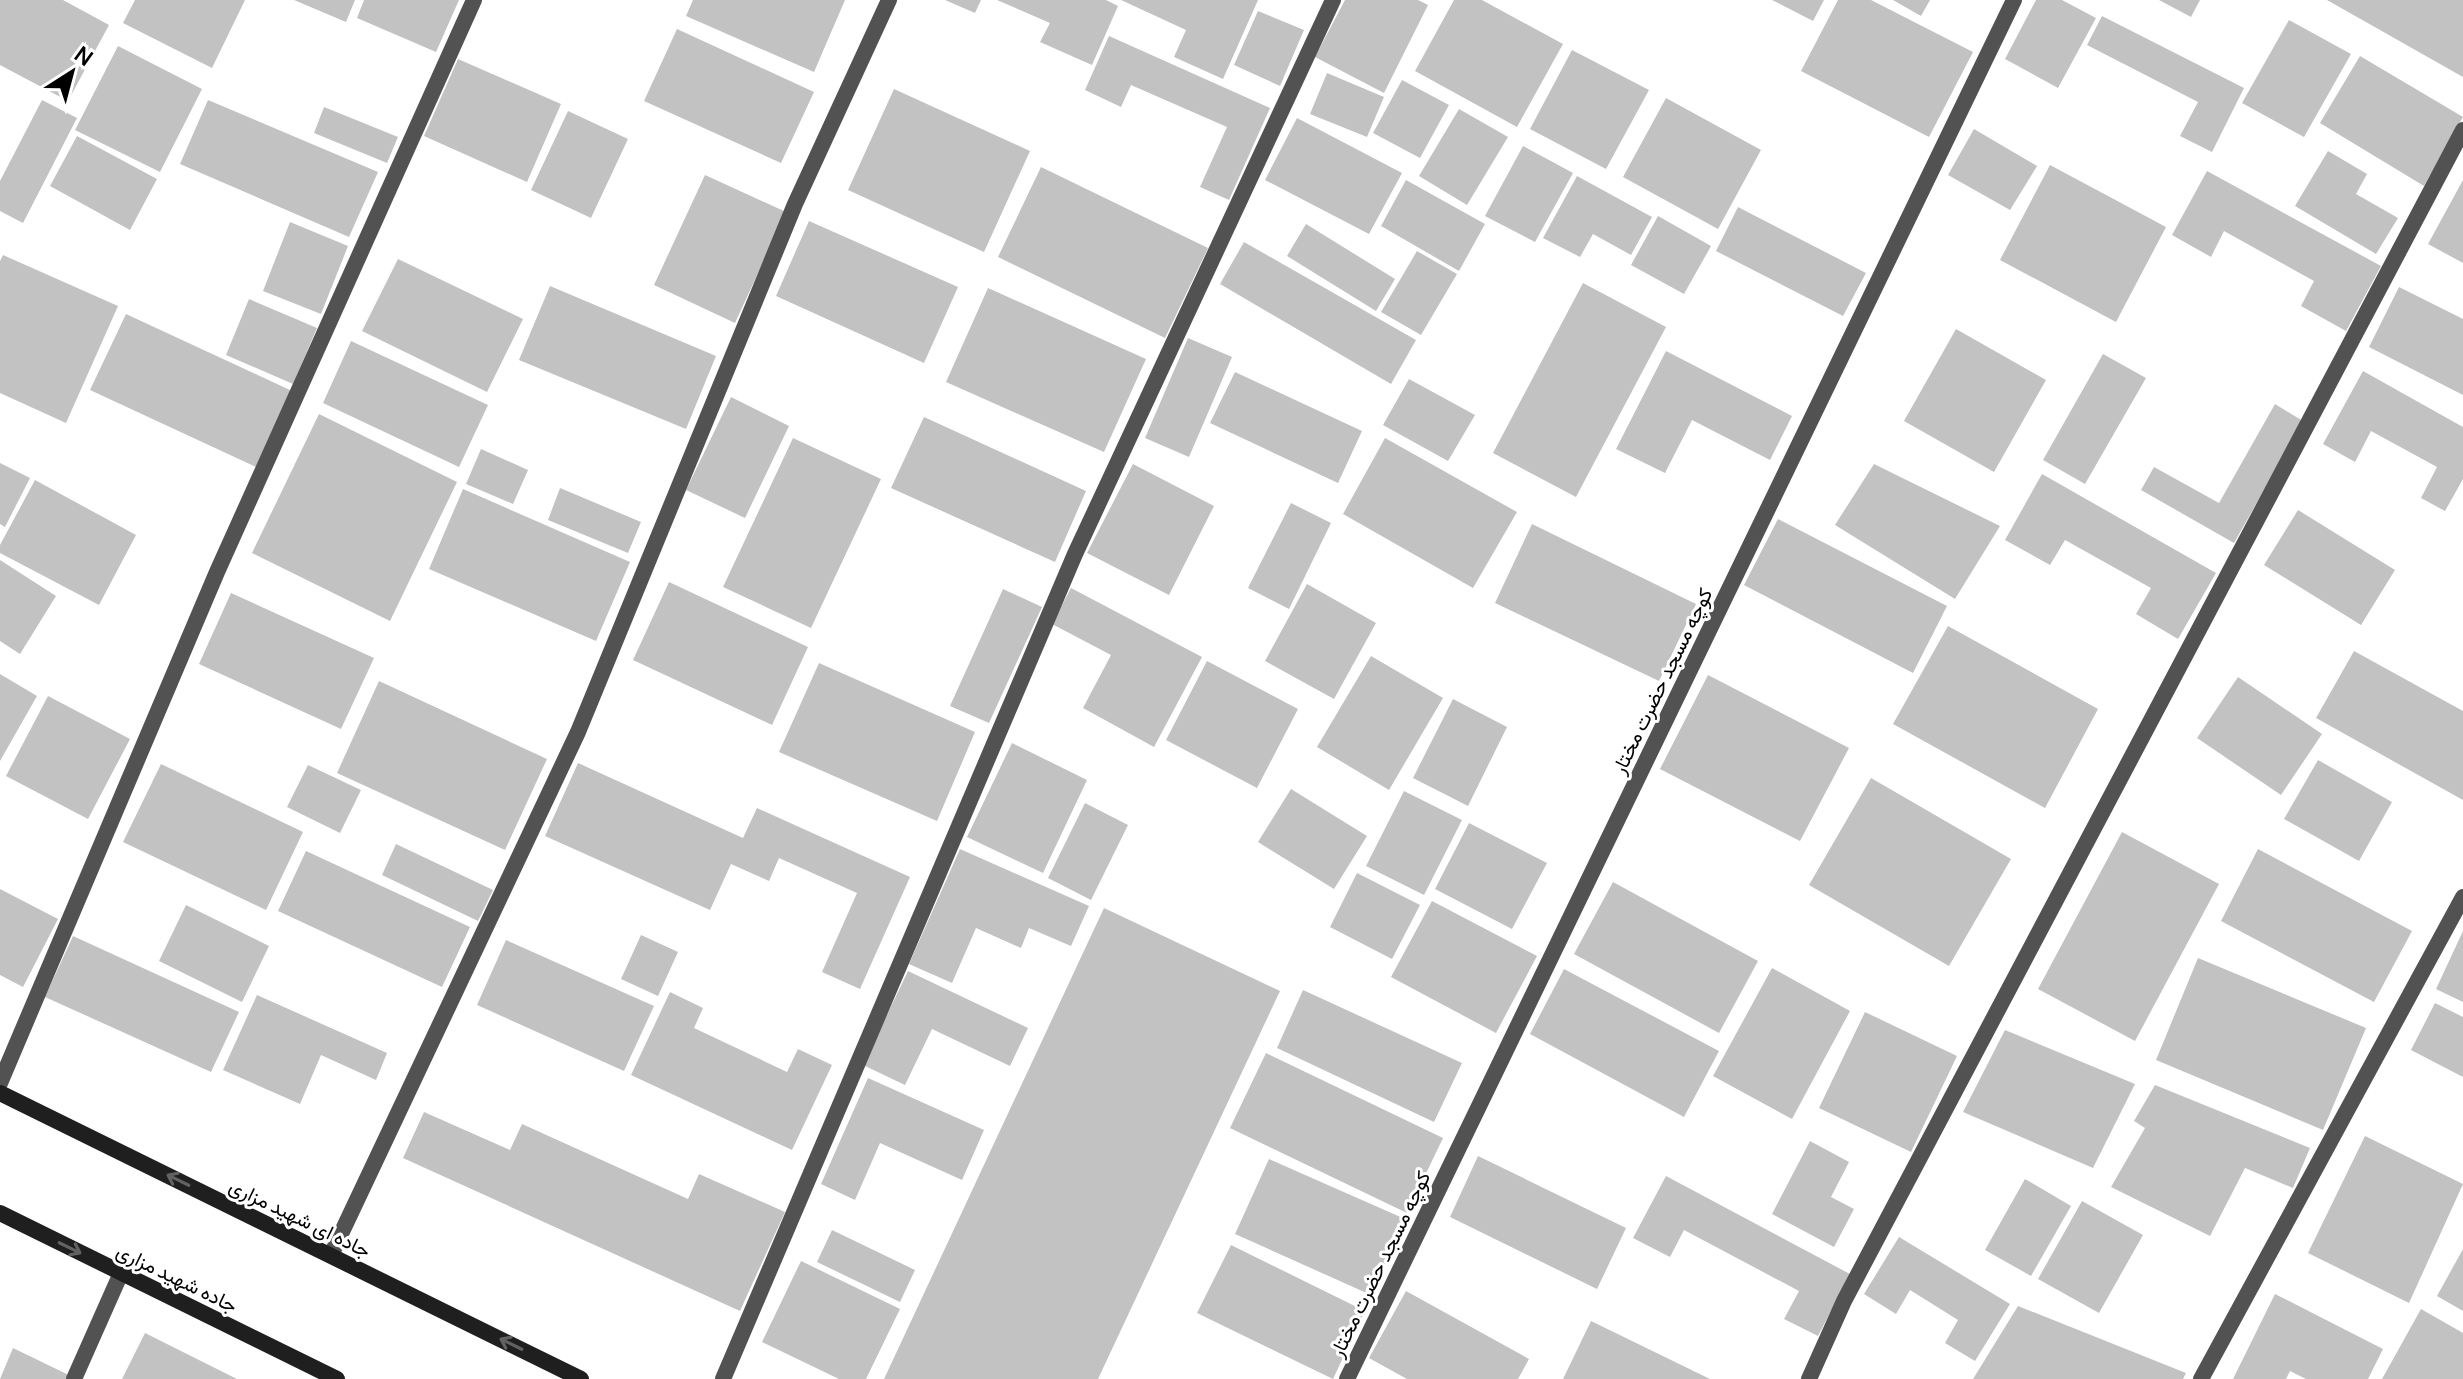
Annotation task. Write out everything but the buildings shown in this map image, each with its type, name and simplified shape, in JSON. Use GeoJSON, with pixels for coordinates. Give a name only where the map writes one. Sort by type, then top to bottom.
{"type":"FeatureCollection","features":[{"type":"Feature","properties":{"kind":"main road","name":"جاده ای شهید مزاری"},"geometry":{"type":"LineString","coordinates":[[0,1093],[581,1379]]}},
{"type":"Feature","properties":{"kind":"main road","name":"جاده شهید مزاری"},"geometry":{"type":"LineString","coordinates":[[0,1213],[337,1379]]}},
{"type":"Feature","properties":{"kind":"street"},"geometry":{"type":"LineString","coordinates":[[0,1083],[217,572],[474,0]]}},
{"type":"Feature","properties":{"kind":"street"},"geometry":{"type":"LineString","coordinates":[[331,1255],[578,732],[795,204],[889,0]]}},
{"type":"Feature","properties":{"kind":"street"},"geometry":{"type":"LineString","coordinates":[[723,1379],[1075,554],[1333,0]]}},
{"type":"Feature","properties":{"kind":"street","name":"کوچه مسجد حضرت مختار"},"geometry":{"type":"LineString","coordinates":[[1347,1379],[2014,0]]}},
{"type":"Feature","properties":{"kind":"street"},"geometry":{"type":"LineString","coordinates":[[1809,1379],[1844,1301],[2463,130]]}},
{"type":"Feature","properties":{"kind":"street"},"geometry":{"type":"LineString","coordinates":[[2201,1379],[2463,897]]}},
{"type":"Feature","properties":{"kind":"street"},"geometry":{"type":"LineString","coordinates":[[74,1379],[121,1273]]}}]}
